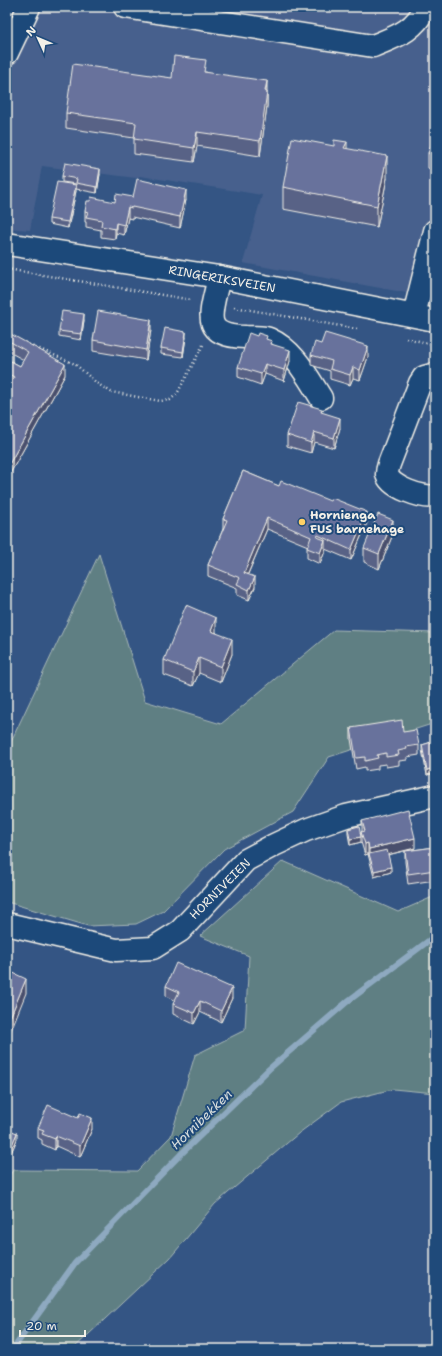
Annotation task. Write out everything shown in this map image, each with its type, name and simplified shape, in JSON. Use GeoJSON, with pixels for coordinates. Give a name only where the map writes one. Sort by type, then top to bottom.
{"type":"FeatureCollection","features":[{"type":"Feature","properties":{"kind":"street"},"geometry":{"type":"LineString","coordinates":[[7,53],[29,7]]}},
{"type":"Feature","properties":{"kind":"street"},"geometry":{"type":"LineString","coordinates":[[125,7],[373,46],[400,36],[419,21],[426,7]]}},
{"type":"Feature","properties":{"kind":"street"},"geometry":{"type":"LineString","coordinates":[[414,315],[435,231]]}},
{"type":"Feature","properties":{"kind":"street","name":"RINGERIKSVEIEN"},"geometry":{"type":"LineString","coordinates":[[7,244],[219,277],[435,320]]}},
{"type":"Feature","properties":{"kind":"street"},"geometry":{"type":"LineString","coordinates":[[219,277],[211,318],[214,327],[221,335],[269,339],[288,352],[298,362],[321,398]]}},
{"type":"Feature","properties":{"kind":"street"},"geometry":{"type":"LineString","coordinates":[[435,374],[424,377],[420,383],[389,464],[387,474],[391,481],[397,486],[426,498],[435,496]]}},
{"type":"Feature","properties":{"kind":"street","name":"HORNIVEIEN"},"geometry":{"type":"LineString","coordinates":[[7,924],[116,950],[153,948],[180,931],[246,860],[306,830],[332,821],[435,796]]}},
{"type":"Feature","properties":{"kind":"path"},"geometry":{"type":"LineString","coordinates":[[19,340],[75,364],[98,384],[111,392],[160,401],[170,400],[177,394],[196,355],[214,327]]}},
{"type":"Feature","properties":{"kind":"shaded area"},"geometry":{"type":"Polygon","coordinates":[[[7,7],[435,7],[435,298],[243,263],[262,195],[140,176],[136,178],[42,166],[30,230],[7,228],[7,7]]]}},
{"type":"Feature","properties":{"kind":"green space"},"geometry":{"type":"Polygon","coordinates":[[[99,554],[145,701],[221,724],[334,630],[435,633],[435,723],[329,757],[293,812],[224,849],[163,911],[136,924],[88,926],[7,902],[7,750],[99,554]]]}},
{"type":"Feature","properties":{"kind":"green space"},"geometry":{"type":"Polygon","coordinates":[[[283,861],[398,912],[435,896],[435,1093],[393,1089],[341,1102],[299,1133],[215,1204],[170,1258],[73,1349],[7,1349],[7,1180],[13,1170],[137,1171],[171,1136],[195,1055],[245,1030],[249,956],[200,936],[283,861]]]}},
{"type":"Feature","properties":{"kind":"building"},"geometry":{"type":"Polygon","coordinates":[[[174,56],[206,60],[204,72],[267,81],[265,91],[267,92],[260,141],[197,132],[194,148],[134,139],[136,123],[66,113],[73,64],[172,78],[174,56]]]}},
{"type":"Feature","properties":{"kind":"building"},"geometry":{"type":"Polygon","coordinates":[[[292,138],[334,146],[334,140],[347,142],[344,148],[387,156],[377,206],[283,187],[292,138]]]}},
{"type":"Feature","properties":{"kind":"building"},"geometry":{"type":"Polygon","coordinates":[[[432,143],[435,144],[435,156],[428,153],[432,143]]]}},
{"type":"Feature","properties":{"kind":"building"},"geometry":{"type":"Polygon","coordinates":[[[65,163],[100,169],[97,187],[76,183],[77,179],[62,176],[65,163]]]}},
{"type":"Feature","properties":{"kind":"building"},"geometry":{"type":"Polygon","coordinates":[[[137,179],[186,190],[180,217],[128,207],[124,225],[116,223],[115,229],[101,226],[102,220],[86,217],[88,212],[85,211],[87,201],[90,201],[91,197],[115,202],[116,194],[133,197],[137,179]]]}},
{"type":"Feature","properties":{"kind":"building"},"geometry":{"type":"Polygon","coordinates":[[[57,182],[76,185],[68,222],[49,219],[57,182]]]}},
{"type":"Feature","properties":{"kind":"building"},"geometry":{"type":"Polygon","coordinates":[[[62,311],[84,314],[81,334],[59,331],[62,311]]]}},
{"type":"Feature","properties":{"kind":"building"},"geometry":{"type":"Polygon","coordinates":[[[98,311],[151,320],[146,350],[93,340],[98,311]]]}},
{"type":"Feature","properties":{"kind":"building"},"geometry":{"type":"Polygon","coordinates":[[[165,328],[186,332],[183,352],[161,348],[165,328]]]}},
{"type":"Feature","properties":{"kind":"building"},"geometry":{"type":"Polygon","coordinates":[[[7,332],[65,364],[7,468],[7,390],[14,377],[7,373],[7,359],[20,366],[28,352],[9,341],[7,345],[7,332]]]}},
{"type":"Feature","properties":{"kind":"building"},"geometry":{"type":"Polygon","coordinates":[[[249,333],[257,336],[258,333],[267,336],[266,339],[272,341],[271,344],[290,350],[284,370],[265,364],[261,374],[238,367],[249,333]]]}},
{"type":"Feature","properties":{"kind":"building"},"geometry":{"type":"Polygon","coordinates":[[[325,333],[368,346],[360,370],[353,367],[350,375],[330,369],[332,361],[311,355],[315,342],[321,344],[325,333]]]}},
{"type":"Feature","properties":{"kind":"building"},"geometry":{"type":"Polygon","coordinates":[[[298,402],[322,409],[321,412],[340,418],[334,438],[314,432],[311,443],[287,435],[298,402]]]}},
{"type":"Feature","properties":{"kind":"building"},"geometry":{"type":"Polygon","coordinates":[[[243,471],[279,486],[281,481],[330,501],[332,498],[367,512],[351,550],[318,535],[317,537],[325,540],[320,553],[307,548],[311,537],[267,518],[244,573],[255,577],[249,590],[237,584],[240,578],[208,565],[227,520],[223,519],[243,471]]]}},
{"type":"Feature","properties":{"kind":"building"},"geometry":{"type":"Polygon","coordinates":[[[378,514],[393,520],[379,554],[364,548],[378,514]]]}},
{"type":"Feature","properties":{"kind":"building"},"geometry":{"type":"Polygon","coordinates":[[[186,605],[216,618],[211,631],[232,639],[221,667],[199,658],[193,672],[164,660],[186,605]]]}},
{"type":"Feature","properties":{"kind":"building"},"geometry":{"type":"Polygon","coordinates":[[[402,720],[403,732],[416,730],[419,745],[406,747],[407,749],[398,751],[399,755],[386,757],[386,753],[377,755],[378,758],[365,761],[365,757],[356,758],[351,728],[402,720]]]}},
{"type":"Feature","properties":{"kind":"building"},"geometry":{"type":"Polygon","coordinates":[[[435,741],[435,768],[427,770],[422,745],[435,741]]]}},
{"type":"Feature","properties":{"kind":"building"},"geometry":{"type":"Polygon","coordinates":[[[408,809],[415,838],[369,849],[368,843],[365,844],[361,832],[365,831],[362,821],[408,809]]]}},
{"type":"Feature","properties":{"kind":"building"},"geometry":{"type":"Polygon","coordinates":[[[359,826],[361,837],[350,839],[348,829],[359,826]]]}},
{"type":"Feature","properties":{"kind":"building"},"geometry":{"type":"Polygon","coordinates":[[[435,847],[435,870],[408,874],[405,851],[435,847]]]}},
{"type":"Feature","properties":{"kind":"building"},"geometry":{"type":"Polygon","coordinates":[[[387,850],[391,867],[374,871],[369,854],[387,850]]]}},
{"type":"Feature","properties":{"kind":"building"},"geometry":{"type":"Polygon","coordinates":[[[176,963],[232,988],[221,1011],[200,1001],[194,1013],[173,1004],[179,992],[166,986],[176,963]]]}},
{"type":"Feature","properties":{"kind":"building"},"geometry":{"type":"Polygon","coordinates":[[[7,970],[26,979],[7,1025],[7,970]]]}},
{"type":"Feature","properties":{"kind":"building"},"geometry":{"type":"Polygon","coordinates":[[[48,1105],[78,1118],[80,1113],[92,1118],[80,1146],[56,1136],[55,1139],[42,1134],[44,1130],[38,1128],[48,1105]]]}},
{"type":"Feature","properties":{"kind":"building"},"geometry":{"type":"Polygon","coordinates":[[[7,1129],[17,1133],[11,1147],[7,1145],[7,1129]]]}},
{"type":"Feature","properties":{"kind":"waterway","name":"Hornibekken"},"geometry":{"type":"LineString","coordinates":[[13,1349],[75,1263],[180,1155],[269,1069],[348,1001],[435,936]]}},
{"type":"Feature","properties":{"kind":"place","name":"Hornienga FUS barnehage"},"geometry":{"type":"Point","coordinates":[302,522]}}]}
